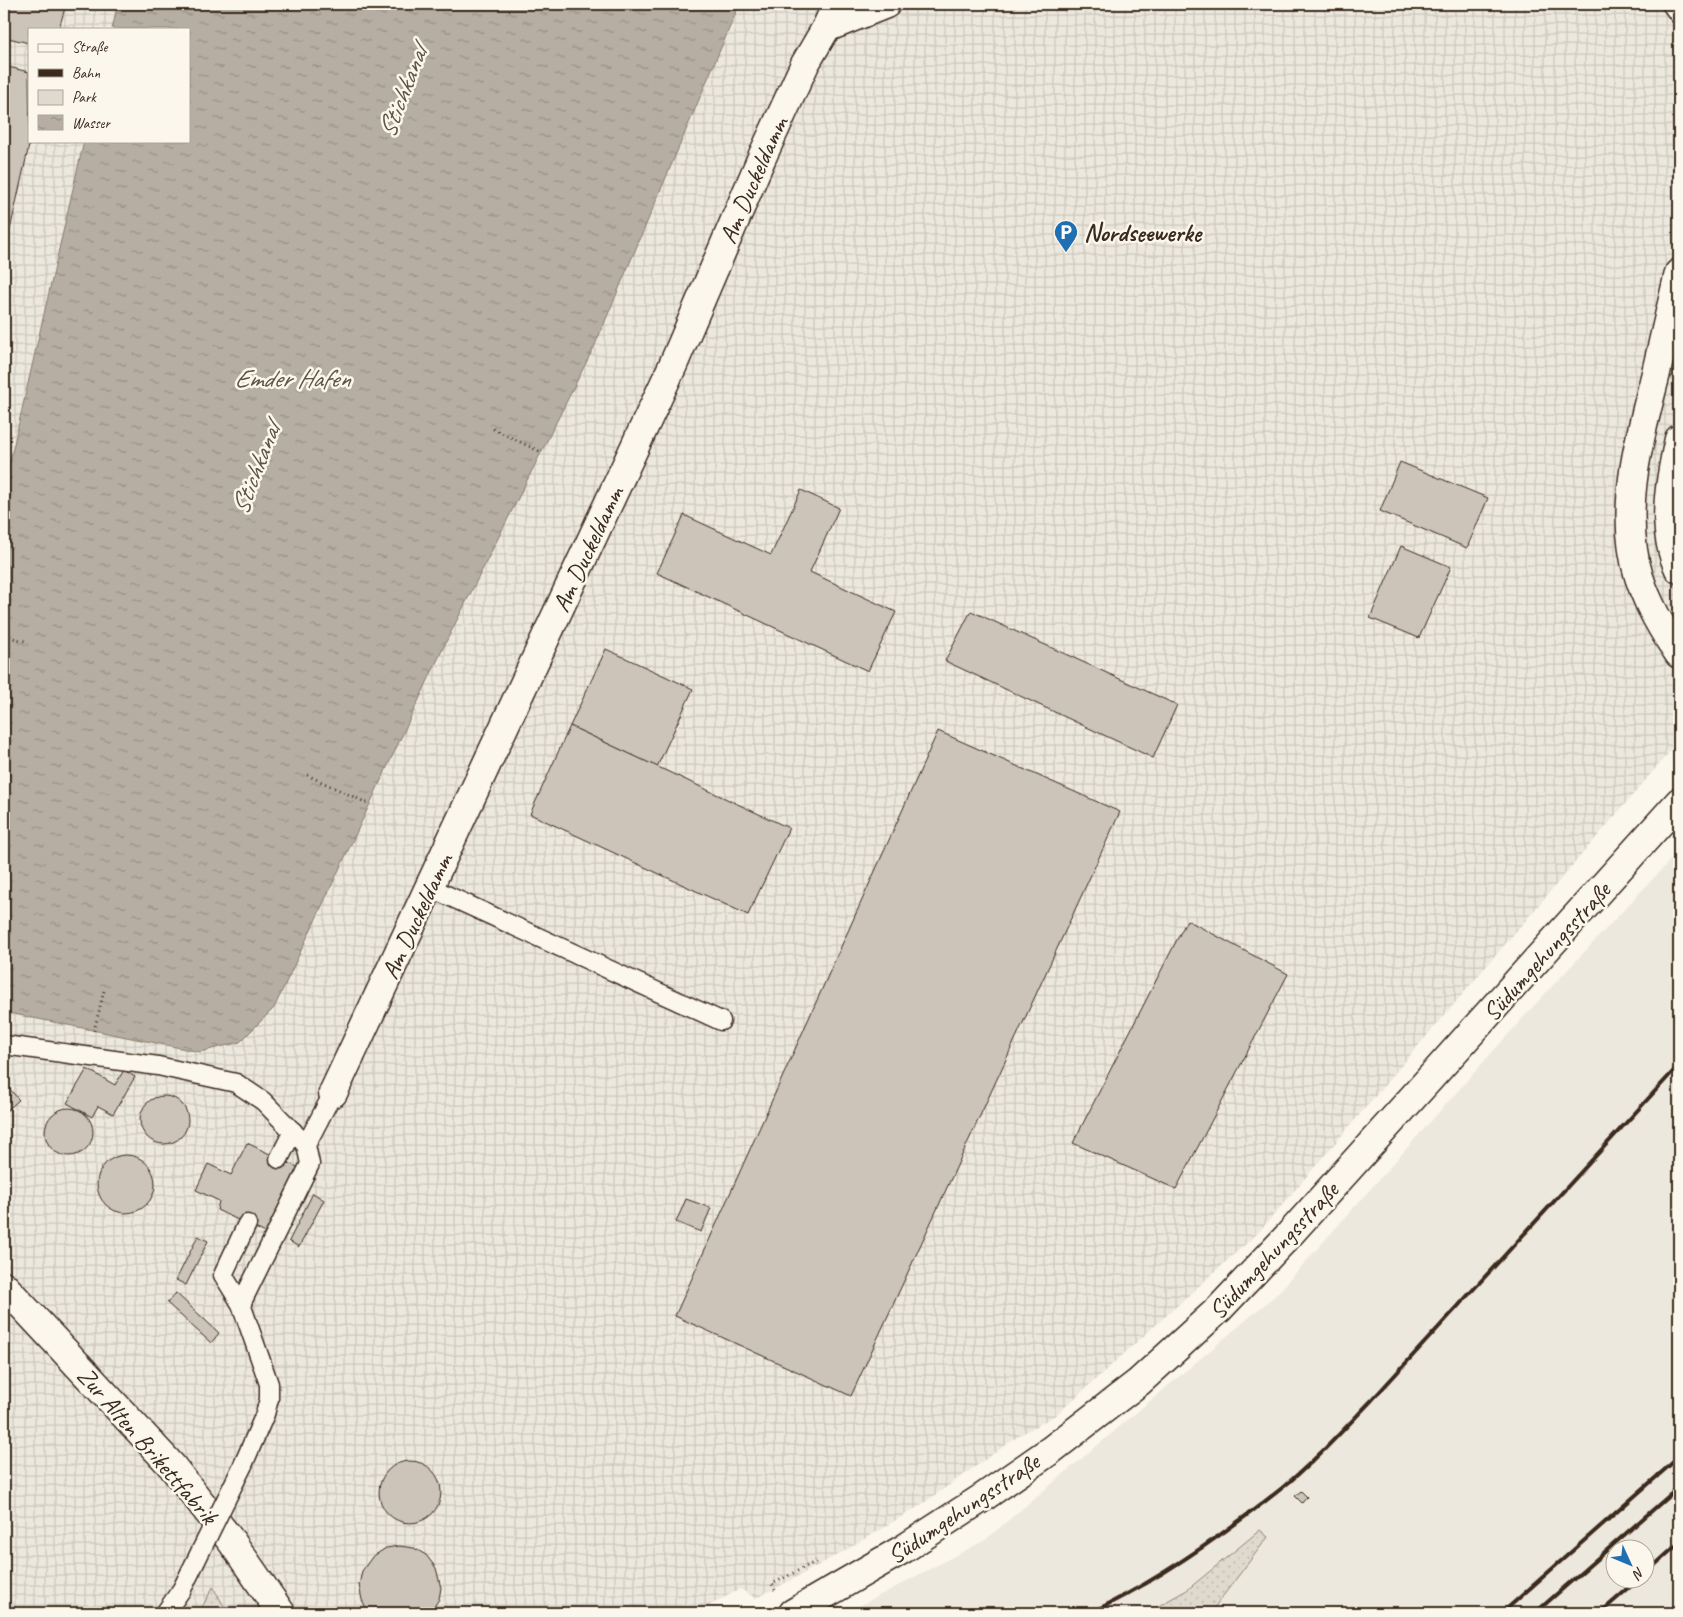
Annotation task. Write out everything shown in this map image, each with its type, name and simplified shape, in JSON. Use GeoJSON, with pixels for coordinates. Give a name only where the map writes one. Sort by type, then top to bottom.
{"type":"FeatureCollection","features":[{"type":"Feature","properties":{"kind":"street","name":"Am Duckeldamm"},"geometry":{"type":"LineString","coordinates":[[333,1093],[696,314],[762,157],[805,64],[826,28],[837,4]]}},
{"type":"Feature","properties":{"kind":"street"},"geometry":{"type":"LineString","coordinates":[[826,28],[886,4]]}},
{"type":"Feature","properties":{"kind":"street"},"geometry":{"type":"LineString","coordinates":[[1679,273],[1636,452],[1631,493],[1633,550],[1642,585],[1656,617],[1679,654]]}},
{"type":"Feature","properties":{"kind":"street"},"geometry":{"type":"LineString","coordinates":[[1679,439],[1669,482],[1668,507],[1675,560],[1679,569]]}},
{"type":"Feature","properties":{"kind":"street","name":"Südumgehungsstraße"},"geometry":{"type":"LineString","coordinates":[[793,1613],[905,1548],[982,1498],[1051,1450],[1146,1376],[1219,1309],[1288,1236],[1679,802]]}},
{"type":"Feature","properties":{"kind":"street","name":"Zur Alten Brikettfabrik"},"geometry":{"type":"LineString","coordinates":[[4,1286],[171,1465],[232,1542],[281,1613]]}},
{"type":"Feature","properties":{"kind":"lane"},"geometry":{"type":"LineString","coordinates":[[1671,4],[1679,15]]}},
{"type":"Feature","properties":{"kind":"lane"},"geometry":{"type":"LineString","coordinates":[[430,887],[721,1021]]}},
{"type":"Feature","properties":{"kind":"lane"},"geometry":{"type":"LineString","coordinates":[[4,1045],[158,1066],[236,1083],[263,1101],[306,1145],[310,1164],[241,1304]]}},
{"type":"Feature","properties":{"kind":"lane"},"geometry":{"type":"LineString","coordinates":[[306,1145],[333,1093]]}},
{"type":"Feature","properties":{"kind":"lane"},"geometry":{"type":"LineString","coordinates":[[279,1159],[293,1132]]}},
{"type":"Feature","properties":{"kind":"lane"},"geometry":{"type":"LineString","coordinates":[[165,1613],[182,1589],[243,1464],[265,1414],[269,1400],[269,1384],[241,1304],[223,1275],[247,1224]]}},
{"type":"Feature","properties":{"kind":"path"},"geometry":{"type":"LineString","coordinates":[[493,429],[541,452]]}},
{"type":"Feature","properties":{"kind":"path"},"geometry":{"type":"LineString","coordinates":[[4,636],[25,641]]}},
{"type":"Feature","properties":{"kind":"path"},"geometry":{"type":"LineString","coordinates":[[307,775],[369,804]]}},
{"type":"Feature","properties":{"kind":"path"},"geometry":{"type":"LineString","coordinates":[[94,1031],[104,990]]}},
{"type":"Feature","properties":{"kind":"path"},"geometry":{"type":"LineString","coordinates":[[772,1584],[817,1561]]}},
{"type":"Feature","properties":{"kind":"shaded area"},"geometry":{"type":"Polygon","coordinates":[[[4,4],[118,4],[112,28],[28,28],[28,142],[84,142],[4,485],[4,4]]]}},
{"type":"Feature","properties":{"kind":"shaded area"},"geometry":{"type":"Polygon","coordinates":[[[736,4],[1679,4],[1679,741],[1259,1232],[1056,1415],[1020,1435],[921,1505],[843,1552],[778,1587],[756,1598],[740,1589],[696,1613],[4,1613],[4,1012],[200,1052],[274,1008],[446,642],[595,345],[737,10],[736,4]]]}},
{"type":"Feature","properties":{"kind":"shaded area"},"geometry":{"type":"Polygon","coordinates":[[[1679,851],[1679,1613],[846,1613],[985,1540],[1277,1294],[1529,1011],[1679,851]]]}},
{"type":"Feature","properties":{"kind":"green space"},"geometry":{"type":"Polygon","coordinates":[[[1260,1530],[1268,1537],[1210,1613],[1146,1613],[1187,1590],[1260,1530]]]}},
{"type":"Feature","properties":{"kind":"green space"},"geometry":{"type":"Polygon","coordinates":[[[213,1587],[228,1613],[193,1613],[197,1607],[200,1611],[213,1587]]]}},
{"type":"Feature","properties":{"kind":"water","name":"Emder Hafen"},"geometry":{"type":"Polygon","coordinates":[[[118,4],[736,4],[737,10],[595,345],[446,642],[274,1008],[240,1042],[200,1052],[4,1012],[4,487],[84,142],[190,142],[190,28],[112,28],[118,4]]]}},
{"type":"Feature","properties":{"kind":"building"},"geometry":{"type":"Polygon","coordinates":[[[4,4],[66,4],[59,28],[28,28],[28,43],[4,37],[4,4]]]}},
{"type":"Feature","properties":{"kind":"building"},"geometry":{"type":"Polygon","coordinates":[[[4,66],[28,72],[28,142],[30,142],[10,230],[4,228],[4,66]]]}},
{"type":"Feature","properties":{"kind":"building"},"geometry":{"type":"Polygon","coordinates":[[[1400,462],[1488,498],[1467,548],[1380,511],[1400,462]]]}},
{"type":"Feature","properties":{"kind":"building"},"geometry":{"type":"Polygon","coordinates":[[[801,490],[839,508],[810,572],[896,612],[868,671],[657,573],[684,515],[771,555],[801,490]]]}},
{"type":"Feature","properties":{"kind":"building"},"geometry":{"type":"Polygon","coordinates":[[[1401,546],[1451,567],[1419,638],[1370,618],[1401,546]]]}},
{"type":"Feature","properties":{"kind":"building"},"geometry":{"type":"Polygon","coordinates":[[[971,611],[1177,705],[1153,758],[945,661],[971,611]]]}},
{"type":"Feature","properties":{"kind":"building"},"geometry":{"type":"Polygon","coordinates":[[[606,649],[693,689],[657,767],[570,726],[606,649]]]}},
{"type":"Feature","properties":{"kind":"building"},"geometry":{"type":"Polygon","coordinates":[[[570,726],[789,828],[748,915],[530,814],[570,726]]]}},
{"type":"Feature","properties":{"kind":"building"},"geometry":{"type":"Polygon","coordinates":[[[938,731],[1120,812],[851,1396],[675,1316],[938,731]]]}},
{"type":"Feature","properties":{"kind":"building"},"geometry":{"type":"Polygon","coordinates":[[[1187,920],[1288,974],[1176,1189],[1073,1143],[1187,920]]]}},
{"type":"Feature","properties":{"kind":"building"},"geometry":{"type":"Polygon","coordinates":[[[87,1069],[115,1085],[124,1070],[135,1077],[113,1114],[98,1106],[92,1117],[67,1103],[87,1069]]]}},
{"type":"Feature","properties":{"kind":"building"},"geometry":{"type":"Polygon","coordinates":[[[4,1082],[19,1100],[4,1113],[4,1082]]]}},
{"type":"Feature","properties":{"kind":"building"},"geometry":{"type":"Polygon","coordinates":[[[159,1096],[169,1096],[178,1100],[184,1106],[187,1111],[187,1129],[178,1140],[169,1144],[159,1144],[150,1140],[144,1134],[140,1125],[140,1115],[144,1106],[150,1100],[159,1096]]]}},
{"type":"Feature","properties":{"kind":"building"},"geometry":{"type":"Polygon","coordinates":[[[69,1108],[78,1110],[86,1115],[91,1123],[93,1132],[91,1141],[86,1149],[78,1154],[69,1156],[60,1154],[52,1149],[47,1141],[45,1132],[47,1123],[52,1115],[60,1110],[69,1108]]]}},
{"type":"Feature","properties":{"kind":"building"},"geometry":{"type":"Polygon","coordinates":[[[247,1143],[305,1171],[274,1237],[217,1210],[219,1201],[196,1190],[208,1164],[231,1175],[247,1143]]]}},
{"type":"Feature","properties":{"kind":"building"},"geometry":{"type":"Polygon","coordinates":[[[120,1155],[132,1155],[147,1163],[155,1178],[155,1190],[147,1205],[132,1213],[120,1213],[105,1205],[97,1190],[97,1178],[105,1163],[120,1155]]]}},
{"type":"Feature","properties":{"kind":"building"},"geometry":{"type":"Polygon","coordinates":[[[313,1193],[324,1200],[299,1247],[289,1241],[313,1193]]]}},
{"type":"Feature","properties":{"kind":"building"},"geometry":{"type":"Polygon","coordinates":[[[686,1199],[711,1208],[701,1232],[676,1222],[686,1199]]]}},
{"type":"Feature","properties":{"kind":"building"},"geometry":{"type":"Polygon","coordinates":[[[198,1236],[208,1241],[186,1285],[176,1280],[198,1236]]]}},
{"type":"Feature","properties":{"kind":"building"},"geometry":{"type":"Polygon","coordinates":[[[176,1293],[219,1333],[211,1343],[167,1303],[176,1293]]]}},
{"type":"Feature","properties":{"kind":"building"},"geometry":{"type":"Polygon","coordinates":[[[404,1461],[416,1461],[432,1470],[439,1480],[441,1492],[439,1504],[432,1514],[416,1523],[404,1523],[393,1518],[384,1509],[379,1498],[379,1486],[384,1475],[393,1466],[404,1461]]]}},
{"type":"Feature","properties":{"kind":"building"},"geometry":{"type":"Polygon","coordinates":[[[1301,1491],[1307,1497],[1302,1503],[1295,1496],[1301,1491]]]}},
{"type":"Feature","properties":{"kind":"building"},"geometry":{"type":"Polygon","coordinates":[[[399,1546],[414,1548],[426,1555],[436,1568],[441,1588],[439,1599],[430,1613],[369,1613],[362,1600],[359,1585],[362,1571],[372,1557],[386,1548],[399,1546]]]}},
{"type":"Feature","properties":{"kind":"railway"},"geometry":{"type":"LineString","coordinates":[[1090,1613],[1140,1587],[1213,1540],[1260,1506],[1305,1468],[1372,1400],[1679,1065]]}},
{"type":"Feature","properties":{"kind":"railway"},"geometry":{"type":"LineString","coordinates":[[1502,1613],[1679,1457]]}},
{"type":"Feature","properties":{"kind":"railway"},"geometry":{"type":"LineString","coordinates":[[1535,1613],[1679,1487]]}},
{"type":"Feature","properties":{"kind":"railway"},"geometry":{"type":"LineString","coordinates":[[1656,1564],[1679,1543]]}},
{"type":"Feature","properties":{"kind":"railway"},"geometry":{"type":"LineString","coordinates":[[1600,1613],[1626,1590]]}},
{"type":"Feature","properties":{"kind":"place","name":"Nordseewerke"},"geometry":{"type":"Point","coordinates":[1066,253]}},
{"type":"Feature","properties":{"kind":"water label","name":"Stichkanal"},"geometry":{"type":"Point","coordinates":[402,92]}},
{"type":"Feature","properties":{"kind":"water label","name":"Stichkanal"},"geometry":{"type":"Point","coordinates":[255,469]}}]}
